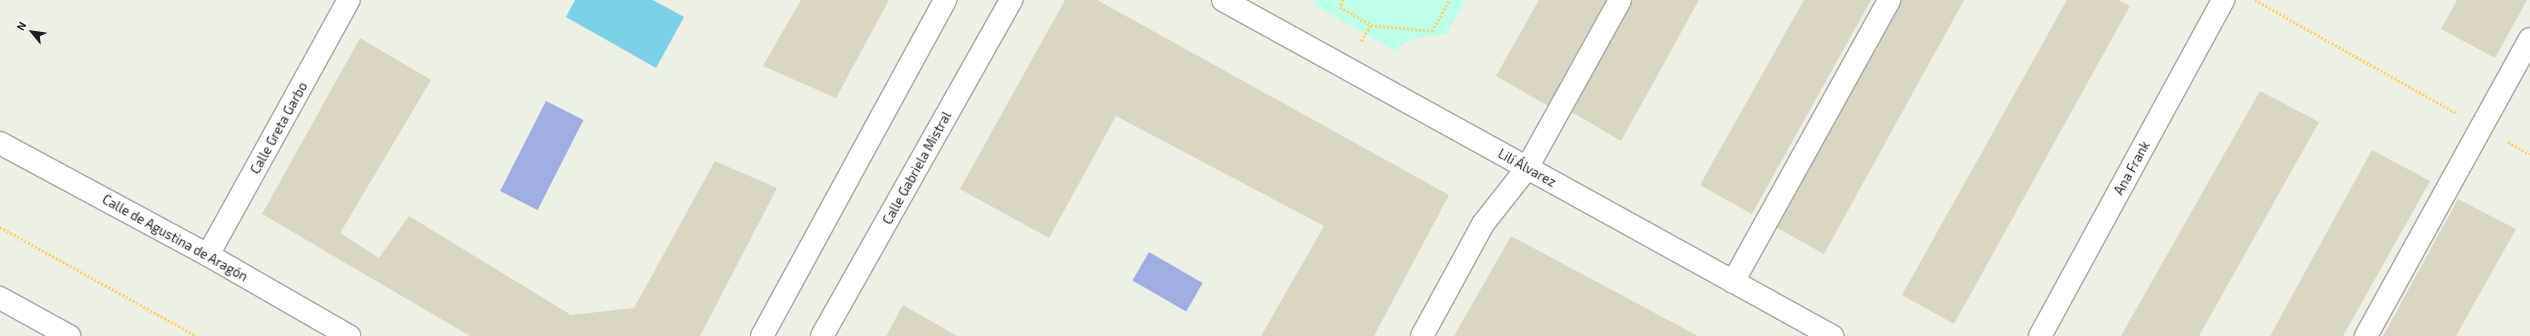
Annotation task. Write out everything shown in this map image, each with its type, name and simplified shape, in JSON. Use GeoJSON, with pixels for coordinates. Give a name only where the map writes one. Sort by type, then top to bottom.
{"type":"FeatureCollection","features":[{"type":"Feature","properties":{"kind":"street","name":"Calle Greta Garbo"},"geometry":{"type":"LineString","coordinates":[[208,256],[349,0]]}},
{"type":"Feature","properties":{"kind":"street"},"geometry":{"type":"LineString","coordinates":[[762,336],[945,0]]}},
{"type":"Feature","properties":{"kind":"street","name":"Calle Gabriela Mistral"},"geometry":{"type":"LineString","coordinates":[[822,336],[1011,0]]}},
{"type":"Feature","properties":{"kind":"street","name":"Lilí Álvarez"},"geometry":{"type":"LineString","coordinates":[[1223,0],[1832,336]]}},
{"type":"Feature","properties":{"kind":"street"},"geometry":{"type":"LineString","coordinates":[[1422,336],[1483,224],[1527,168],[1620,0]]}},
{"type":"Feature","properties":{"kind":"street"},"geometry":{"type":"LineString","coordinates":[[1733,282],[1889,0]]}},
{"type":"Feature","properties":{"kind":"street","name":"Ana Frank"},"geometry":{"type":"LineString","coordinates":[[2040,336],[2223,0]]}},
{"type":"Feature","properties":{"kind":"street"},"geometry":{"type":"LineString","coordinates":[[2366,336],[2530,39]]}},
{"type":"Feature","properties":{"kind":"street","name":"Calle de Agustina de Aragón"},"geometry":{"type":"LineString","coordinates":[[0,143],[208,256],[350,336]]}},
{"type":"Feature","properties":{"kind":"street"},"geometry":{"type":"LineString","coordinates":[[0,298],[69,336]]}},
{"type":"Feature","properties":{"kind":"path"},"geometry":{"type":"LineString","coordinates":[[1344,0],[1340,8],[1370,25],[1432,30],[1449,0]]}},
{"type":"Feature","properties":{"kind":"path"},"geometry":{"type":"LineString","coordinates":[[2255,0],[2530,154]]}},
{"type":"Feature","properties":{"kind":"path"},"geometry":{"type":"LineString","coordinates":[[0,226],[198,336]]}},
{"type":"Feature","properties":{"kind":"green space"},"geometry":{"type":"Polygon","coordinates":[[[1317,0],[1465,0],[1447,34],[1413,39],[1403,44],[1395,51],[1314,5],[1317,0]]]}},
{"type":"Feature","properties":{"kind":"shaded area"},"geometry":{"type":"Polygon","coordinates":[[[575,0],[653,0],[684,17],[656,68],[566,17],[575,0]]]}},
{"type":"Feature","properties":{"kind":"shaded area"},"geometry":{"type":"Polygon","coordinates":[[[546,101],[583,120],[538,210],[500,191],[546,101]]]}},
{"type":"Feature","properties":{"kind":"shaded area"},"geometry":{"type":"Polygon","coordinates":[[[1149,252],[1203,283],[1186,312],[1132,281],[1149,252]]]}},
{"type":"Feature","properties":{"kind":"building"},"geometry":{"type":"Polygon","coordinates":[[[801,0],[889,0],[836,98],[763,66],[801,0]]]}},
{"type":"Feature","properties":{"kind":"building"},"geometry":{"type":"Polygon","coordinates":[[[1065,0],[1097,0],[1449,195],[1374,336],[1261,336],[1324,226],[1116,116],[1049,238],[960,189],[1065,0]]]}},
{"type":"Feature","properties":{"kind":"building"},"geometry":{"type":"Polygon","coordinates":[[[1539,0],[1606,0],[1548,106],[1496,76],[1539,0]]]}},
{"type":"Feature","properties":{"kind":"building"},"geometry":{"type":"Polygon","coordinates":[[[1632,0],[1699,0],[1621,141],[1570,111],[1632,0]]]}},
{"type":"Feature","properties":{"kind":"building"},"geometry":{"type":"Polygon","coordinates":[[[1804,0],[1871,0],[1752,214],[1700,185],[1804,0]]]}},
{"type":"Feature","properties":{"kind":"building"},"geometry":{"type":"Polygon","coordinates":[[[1898,0],[1964,0],[1824,254],[1772,225],[1898,0]]]}},
{"type":"Feature","properties":{"kind":"building"},"geometry":{"type":"Polygon","coordinates":[[[2067,0],[2118,0],[2130,6],[1954,324],[1902,295],[2067,0]]]}},
{"type":"Feature","properties":{"kind":"building"},"geometry":{"type":"Polygon","coordinates":[[[2457,0],[2527,0],[2495,58],[2441,29],[2457,0]]]}},
{"type":"Feature","properties":{"kind":"building"},"geometry":{"type":"Polygon","coordinates":[[[360,38],[431,80],[340,233],[379,258],[409,216],[571,315],[634,308],[715,161],[777,188],[700,336],[470,336],[262,214],[360,38]]]}},
{"type":"Feature","properties":{"kind":"building"},"geometry":{"type":"Polygon","coordinates":[[[2260,91],[2319,122],[2199,336],[2121,336],[2260,91]]]}},
{"type":"Feature","properties":{"kind":"building"},"geometry":{"type":"Polygon","coordinates":[[[2372,150],[2430,181],[2343,336],[2270,336],[2372,150]]]}},
{"type":"Feature","properties":{"kind":"building"},"geometry":{"type":"Polygon","coordinates":[[[2458,199],[2516,229],[2456,336],[2383,336],[2458,199]]]}},
{"type":"Feature","properties":{"kind":"building"},"geometry":{"type":"Polygon","coordinates":[[[1511,236],[1698,336],[1454,336],[1511,236]]]}},
{"type":"Feature","properties":{"kind":"building"},"geometry":{"type":"Polygon","coordinates":[[[903,305],[957,336],[886,336],[903,305]]]}}]}
